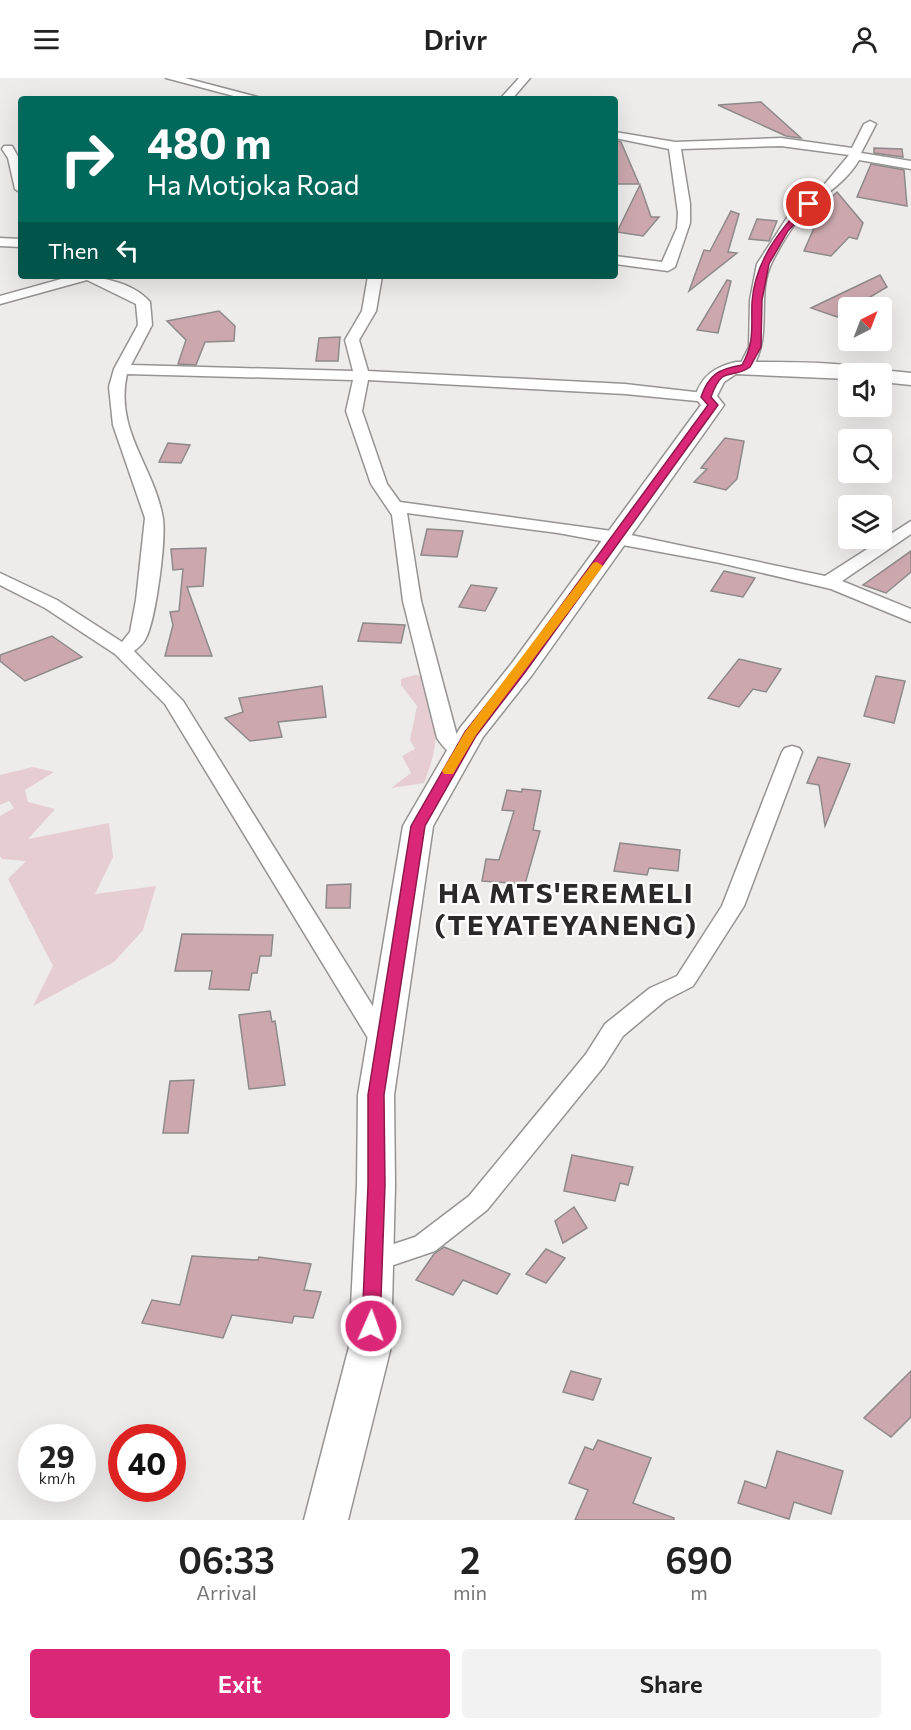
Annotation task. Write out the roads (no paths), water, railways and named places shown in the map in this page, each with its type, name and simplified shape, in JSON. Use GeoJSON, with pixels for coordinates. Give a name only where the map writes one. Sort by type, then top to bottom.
{"type":"FeatureCollection","features":[{"type":"Feature","properties":{"kind":"street"},"geometry":{"type":"LineString","coordinates":[[171,78],[246,96]]}},
{"type":"Feature","properties":{"kind":"street"},"geometry":{"type":"LineString","coordinates":[[509,96],[525,78]]}},
{"type":"Feature","properties":{"kind":"street"},"geometry":{"type":"LineString","coordinates":[[746,367],[756,347],[757,300],[764,264],[795,216],[828,188],[855,154],[870,124]]}},
{"type":"Feature","properties":{"kind":"street"},"geometry":{"type":"LineString","coordinates":[[618,136],[675,146],[781,142],[911,165]]}},
{"type":"Feature","properties":{"kind":"street"},"geometry":{"type":"LineString","coordinates":[[618,260],[668,267],[670,253],[685,225],[684,197],[675,146]]}},
{"type":"Feature","properties":{"kind":"street"},"geometry":{"type":"LineString","coordinates":[[8,148],[14,158],[18,176]]}},
{"type":"Feature","properties":{"kind":"street"},"geometry":{"type":"LineString","coordinates":[[0,300],[77,279]]}},
{"type":"Feature","properties":{"kind":"street"},"geometry":{"type":"LineString","coordinates":[[95,279],[135,296],[142,302],[145,325],[116,383],[123,438],[146,489],[155,521],[146,598],[137,639],[122,651]]}},
{"type":"Feature","properties":{"kind":"street"},"geometry":{"type":"LineString","coordinates":[[374,279],[369,311],[352,340],[362,375],[354,411],[379,484],[400,515],[412,602],[447,738],[459,751]]}},
{"type":"Feature","properties":{"kind":"street"},"geometry":{"type":"LineString","coordinates":[[707,397],[712,381],[723,371],[746,367],[838,372]]}},
{"type":"Feature","properties":{"kind":"street"},"geometry":{"type":"LineString","coordinates":[[121,369],[362,375],[590,386],[707,397],[713,405],[459,751],[418,826],[376,1095],[370,1347],[326,1520]]}},
{"type":"Feature","properties":{"kind":"street"},"geometry":{"type":"LineString","coordinates":[[892,376],[911,379]]}},
{"type":"Feature","properties":{"kind":"street"},"geometry":{"type":"LineString","coordinates":[[395,507],[490,517],[617,538],[828,582],[911,616]]}},
{"type":"Feature","properties":{"kind":"street"},"geometry":{"type":"LineString","coordinates":[[828,582],[911,526]]}},
{"type":"Feature","properties":{"kind":"street"},"geometry":{"type":"LineString","coordinates":[[0,578],[51,604],[122,651],[173,701],[381,1035],[384,1046]]}},
{"type":"Feature","properties":{"kind":"street"},"geometry":{"type":"LineString","coordinates":[[373,1261],[425,1244],[478,1203],[595,1060],[614,1030],[658,994],[685,981],[734,906],[792,752]]}},
{"type":"Feature","properties":{"kind":"district","name":"HA MTS'EREMELI (TEYATEYANENG)"},"geometry":{"type":"Point","coordinates":[566,908]}}]}
